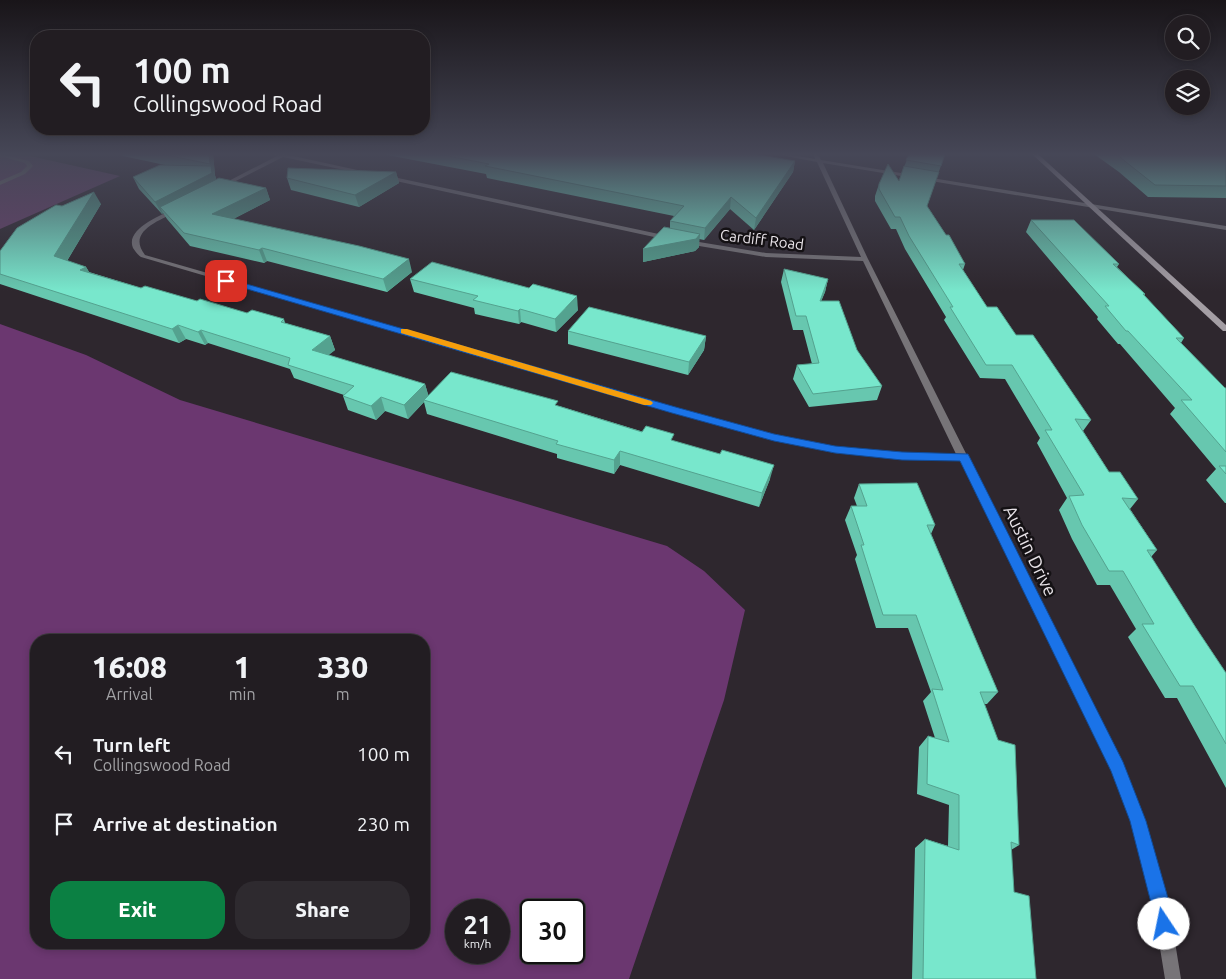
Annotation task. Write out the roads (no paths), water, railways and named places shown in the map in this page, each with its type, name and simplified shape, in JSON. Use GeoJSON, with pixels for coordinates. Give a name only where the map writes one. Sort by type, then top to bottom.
{"type":"FeatureCollection","features":[{"type":"Feature","properties":{"kind":"main road"},"geometry":{"type":"LineString","coordinates":[[1083,200],[1226,329]]}},
{"type":"Feature","properties":{"kind":"street","name":"Cardiff Road"},"geometry":{"type":"LineString","coordinates":[[494,200],[726,249],[798,258],[865,259]]}},
{"type":"Feature","properties":{"kind":"street","name":"Austin Drive"},"geometry":{"type":"LineString","coordinates":[[837,200],[1117,768],[1138,821],[1161,905],[1173,979]]}},
{"type":"Feature","properties":{"kind":"street"},"geometry":{"type":"LineString","coordinates":[[1055,200],[1226,228]]}},
{"type":"Feature","properties":{"kind":"street"},"geometry":{"type":"LineString","coordinates":[[180,208],[142,228],[135,241],[137,250],[144,256],[676,411],[774,437],[835,450],[902,456],[964,457]]}}]}
